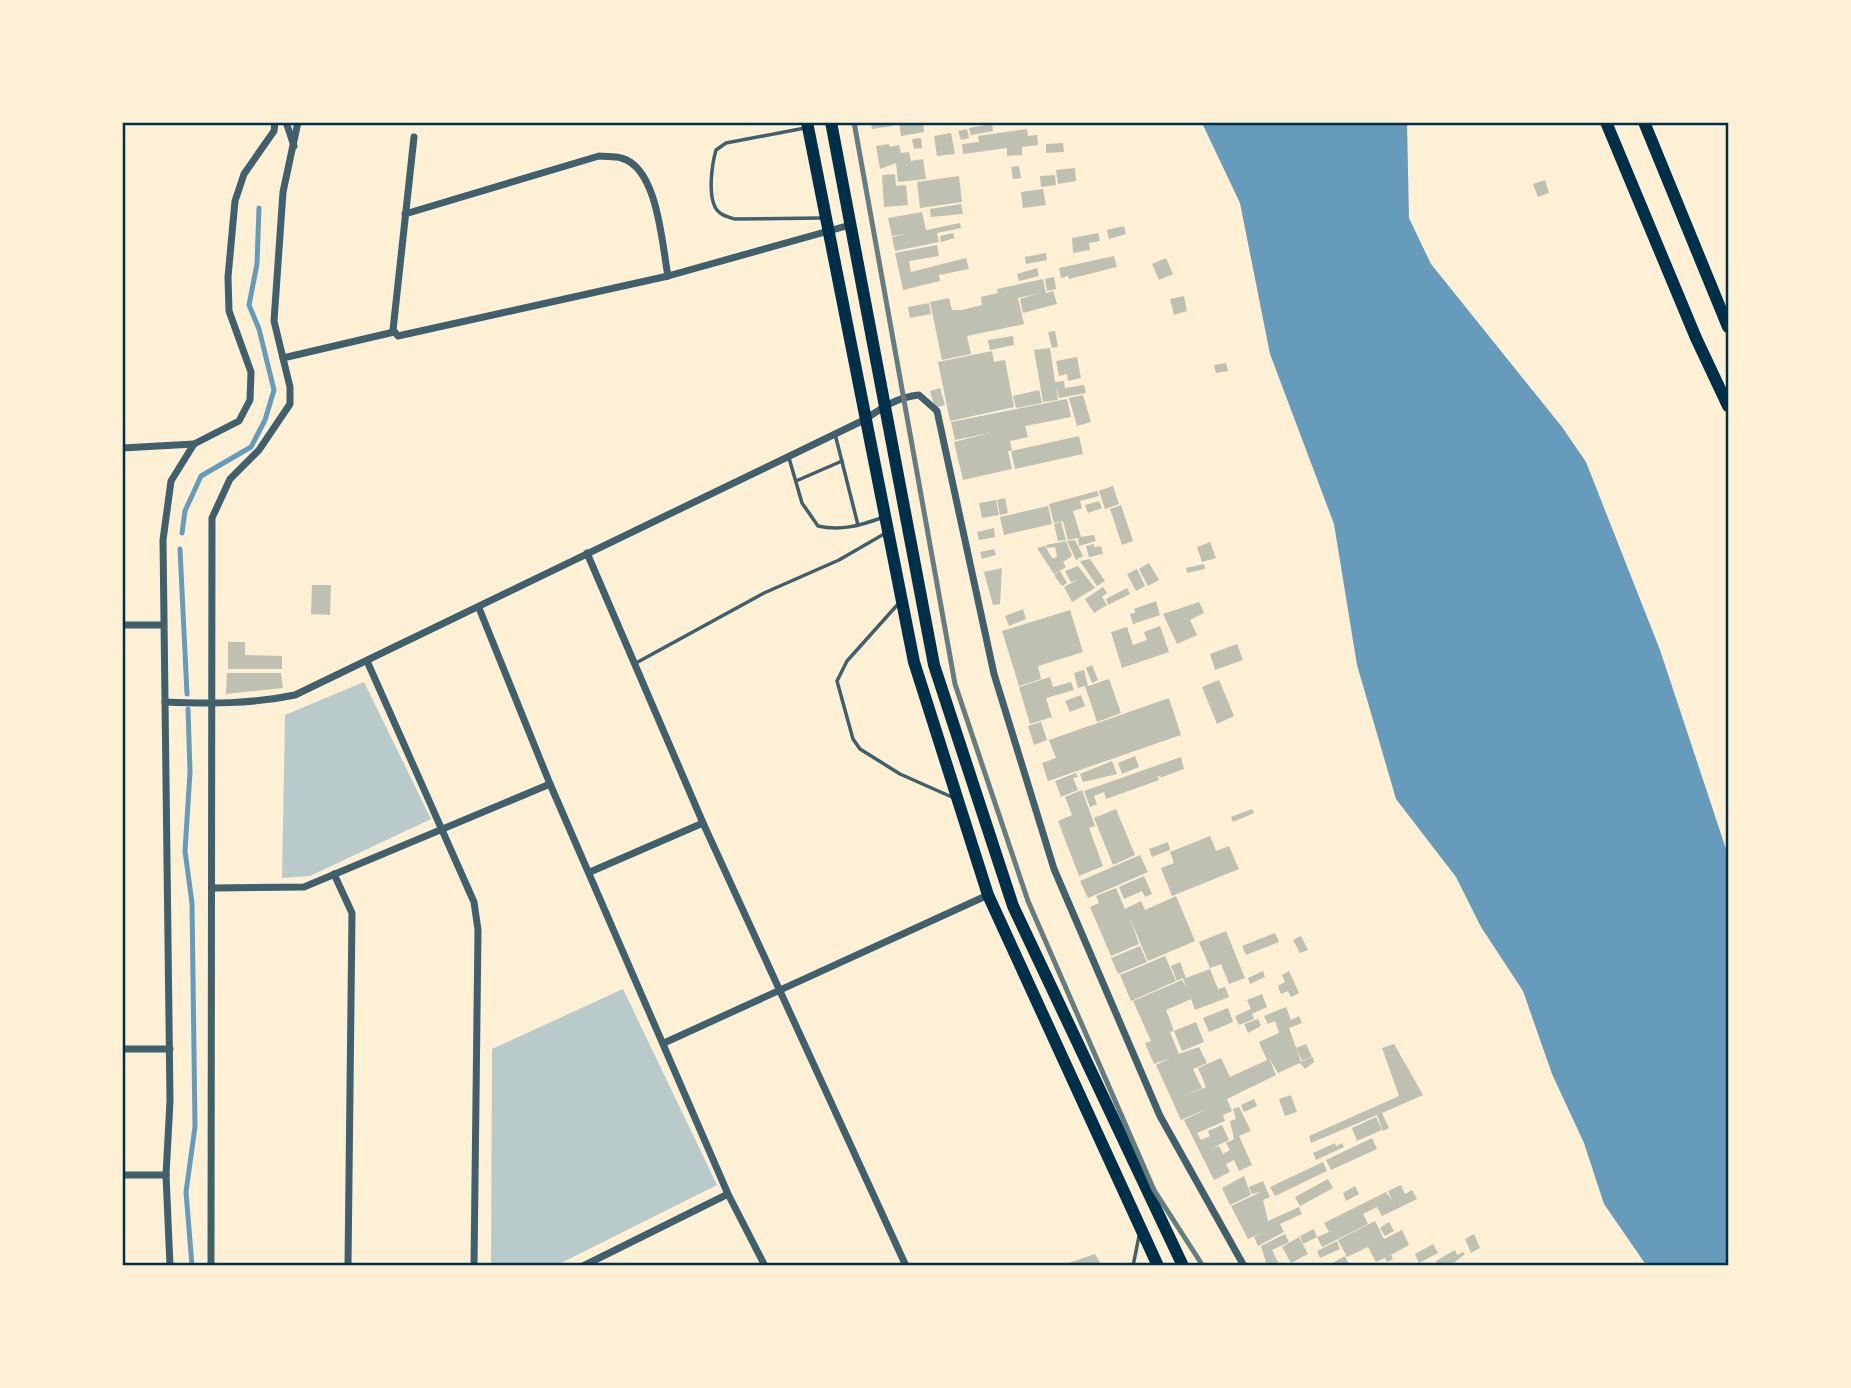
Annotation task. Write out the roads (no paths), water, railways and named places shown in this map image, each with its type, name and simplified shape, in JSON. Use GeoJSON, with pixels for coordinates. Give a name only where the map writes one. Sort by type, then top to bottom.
{"type":"FeatureCollection","features":[{"type":"Feature","properties":{"kind":"highway"},"geometry":{"type":"LineString","coordinates":[[831,122],[934,665],[1013,906],[1182,1265]]}},
{"type":"Feature","properties":{"kind":"highway"},"geometry":{"type":"LineString","coordinates":[[1606,122],[1696,338],[1728,406]]}},
{"type":"Feature","properties":{"kind":"highway"},"geometry":{"type":"LineString","coordinates":[[1644,122],[1728,327]]}},
{"type":"Feature","properties":{"kind":"highway"},"geometry":{"type":"LineString","coordinates":[[807,125],[914,662],[988,895],[1158,1265]]}},
{"type":"Feature","properties":{"kind":"highway"},"geometry":{"type":"LineString","coordinates":[[982,875],[1000,866]]}},
{"type":"Feature","properties":{"kind":"street"},"geometry":{"type":"LineString","coordinates":[[122,448],[194,444],[239,421],[250,400],[251,372],[229,311],[228,276],[235,201],[244,174],[274,131],[275,122]]}},
{"type":"Feature","properties":{"kind":"street"},"geometry":{"type":"LineString","coordinates":[[286,122],[294,146]]}},
{"type":"Feature","properties":{"kind":"street"},"geometry":{"type":"LineString","coordinates":[[211,1265],[212,518],[230,479],[259,450],[290,404],[290,387],[274,321],[283,192],[298,122]]}},
{"type":"Feature","properties":{"kind":"street"},"geometry":{"type":"LineString","coordinates":[[394,332],[414,136]]}},
{"type":"Feature","properties":{"kind":"street"},"geometry":{"type":"LineString","coordinates":[[405,214],[599,156],[623,158],[640,169],[652,190],[668,276]]}},
{"type":"Feature","properties":{"kind":"street"},"geometry":{"type":"LineString","coordinates":[[283,358],[394,332],[402,337],[668,276],[826,225],[850,225]]}},
{"type":"Feature","properties":{"kind":"street"},"geometry":{"type":"LineString","coordinates":[[165,702],[212,705],[295,695],[479,608],[587,552],[834,432],[864,420],[905,396],[919,395],[937,411],[995,674],[1054,869],[1160,1116],[1244,1265]]}},
{"type":"Feature","properties":{"kind":"street"},"geometry":{"type":"LineString","coordinates":[[170,1265],[166,1175],[170,1049],[162,625],[163,540],[171,481],[194,444]]}},
{"type":"Feature","properties":{"kind":"street"},"geometry":{"type":"LineString","coordinates":[[587,552],[703,823],[906,1265]]}},
{"type":"Feature","properties":{"kind":"street"},"geometry":{"type":"LineString","coordinates":[[479,608],[550,784],[728,1194],[765,1265]]}},
{"type":"Feature","properties":{"kind":"street"},"geometry":{"type":"LineString","coordinates":[[122,625],[162,625]]}},
{"type":"Feature","properties":{"kind":"street"},"geometry":{"type":"LineString","coordinates":[[367,661],[474,902],[478,930],[474,1265]]}},
{"type":"Feature","properties":{"kind":"street"},"geometry":{"type":"LineString","coordinates":[[213,888],[304,887],[550,784]]}},
{"type":"Feature","properties":{"kind":"street"},"geometry":{"type":"LineString","coordinates":[[590,872],[703,823]]}},
{"type":"Feature","properties":{"kind":"street"},"geometry":{"type":"LineString","coordinates":[[334,874],[352,913],[348,1265]]}},
{"type":"Feature","properties":{"kind":"street"},"geometry":{"type":"LineString","coordinates":[[664,1043],[988,895]]}},
{"type":"Feature","properties":{"kind":"street"},"geometry":{"type":"LineString","coordinates":[[122,1049],[170,1049]]}},
{"type":"Feature","properties":{"kind":"street"},"geometry":{"type":"LineString","coordinates":[[122,1175],[166,1175]]}},
{"type":"Feature","properties":{"kind":"street"},"geometry":{"type":"LineString","coordinates":[[583,1265],[728,1194]]}},
{"type":"Feature","properties":{"kind":"lane"},"geometry":{"type":"LineString","coordinates":[[807,125],[726,143],[716,150],[712,165],[715,207],[723,215],[735,219],[826,225]]}},
{"type":"Feature","properties":{"kind":"lane"},"geometry":{"type":"LineString","coordinates":[[834,432],[858,526]]}},
{"type":"Feature","properties":{"kind":"lane"},"geometry":{"type":"LineString","coordinates":[[789,456],[808,516],[818,526],[832,529],[858,526],[884,517]]}},
{"type":"Feature","properties":{"kind":"lane"},"geometry":{"type":"LineString","coordinates":[[796,481],[842,461]]}},
{"type":"Feature","properties":{"kind":"lane"},"geometry":{"type":"LineString","coordinates":[[634,663],[887,532]]}},
{"type":"Feature","properties":{"kind":"lane"},"geometry":{"type":"LineString","coordinates":[[920,594],[901,601],[847,661],[837,681],[853,739],[868,757],[958,799]]}},
{"type":"Feature","properties":{"kind":"lane"},"geometry":{"type":"LineString","coordinates":[[1133,1265],[1140,1230]]}},
{"type":"Feature","properties":{"kind":"water"},"geometry":{"type":"Polygon","coordinates":[[[1202,123],[1407,123],[1409,218],[1431,264],[1562,427],[1586,462],[1660,650],[1728,855],[1728,1265],[1647,1266],[1644,1262],[1604,1204],[1584,1143],[1552,1074],[1523,991],[1481,927],[1456,877],[1396,799],[1357,665],[1334,524],[1270,354],[1240,203],[1202,123]]]}},
{"type":"Feature","properties":{"kind":"waterway"},"geometry":{"type":"LineString","coordinates":[[182,533],[185,511],[201,476],[251,447],[265,420],[274,390],[259,329],[249,305],[257,264],[259,208]]}},
{"type":"Feature","properties":{"kind":"waterway"},"geometry":{"type":"LineString","coordinates":[[180,549],[187,694]]}},
{"type":"Feature","properties":{"kind":"waterway"},"geometry":{"type":"LineString","coordinates":[[188,709],[190,772],[185,851],[192,903],[195,1127],[186,1192],[192,1266]]}},
{"type":"Feature","properties":{"kind":"railway"},"geometry":{"type":"LineString","coordinates":[[854,122],[955,684],[1028,901],[1154,1190],[1203,1266]]}}]}
